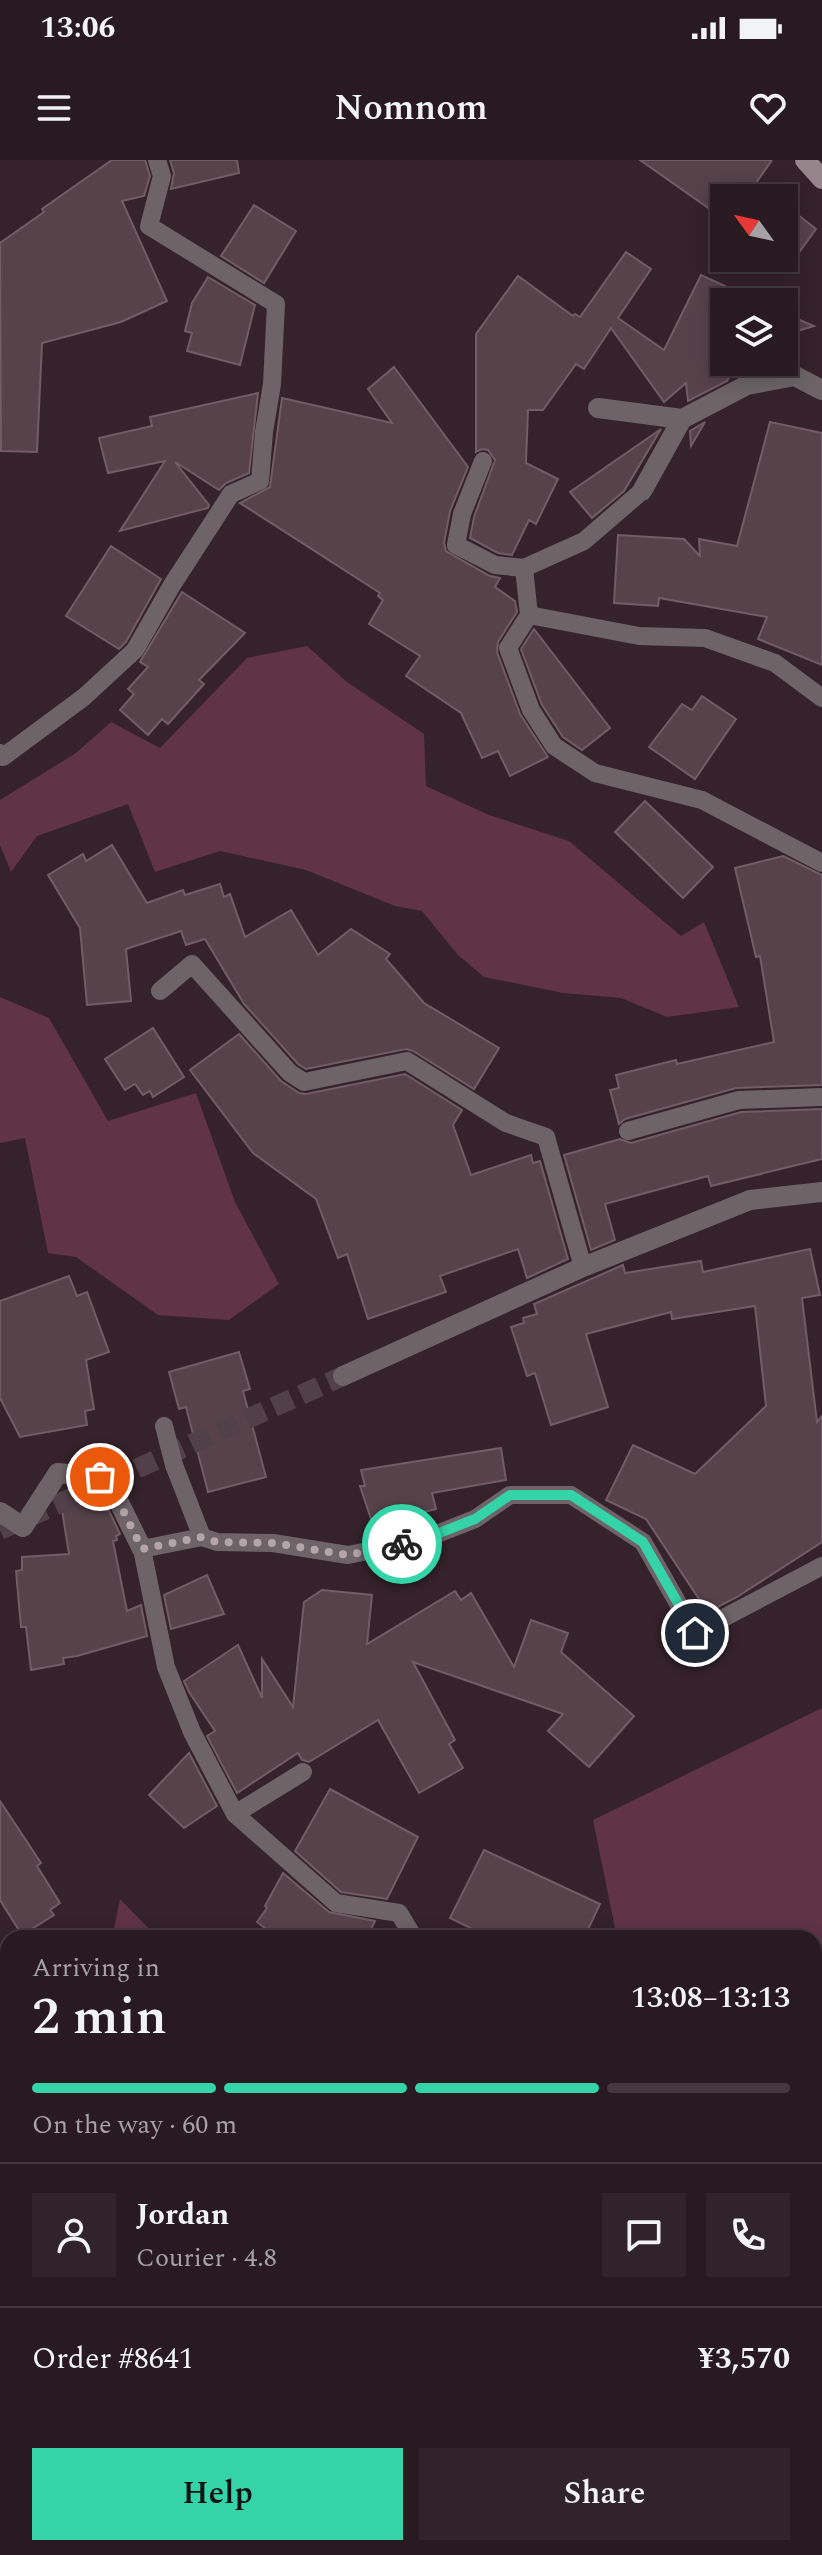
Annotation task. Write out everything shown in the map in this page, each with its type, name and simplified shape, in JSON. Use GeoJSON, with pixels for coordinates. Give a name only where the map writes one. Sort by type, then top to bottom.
{"type":"FeatureCollection","features":[{"type":"Feature","properties":{"kind":"street"},"geometry":{"type":"LineString","coordinates":[[805,160],[822,179]]}},
{"type":"Feature","properties":{"kind":"street"},"geometry":{"type":"LineString","coordinates":[[642,491],[682,419],[747,385],[795,376],[822,390]]}},
{"type":"Feature","properties":{"kind":"street"},"geometry":{"type":"LineString","coordinates":[[598,408],[682,419]]}},
{"type":"Feature","properties":{"kind":"street"},"geometry":{"type":"LineString","coordinates":[[343,1376],[583,1267],[750,1200],[822,1192]]}},
{"type":"Feature","properties":{"kind":"street"},"geometry":{"type":"LineString","coordinates":[[0,1512],[23,1527],[58,1473],[100,1477],[113,1490],[142,1549]]}},
{"type":"Feature","properties":{"kind":"lane"},"geometry":{"type":"LineString","coordinates":[[0,753],[3,757],[84,697],[135,650],[172,585],[231,494],[260,481],[272,384],[276,304],[149,226],[162,176],[157,160]]}},
{"type":"Feature","properties":{"kind":"lane"},"geometry":{"type":"LineString","coordinates":[[483,461],[462,514],[456,545],[495,565],[524,568],[584,541],[642,491]]}},
{"type":"Feature","properties":{"kind":"lane"},"geometry":{"type":"LineString","coordinates":[[524,568],[529,615],[508,648],[531,710],[554,746],[595,773],[702,800],[822,863]]}},
{"type":"Feature","properties":{"kind":"lane"},"geometry":{"type":"LineString","coordinates":[[529,615],[639,636],[705,638],[775,663],[822,698]]}},
{"type":"Feature","properties":{"kind":"lane"},"geometry":{"type":"LineString","coordinates":[[160,991],[192,964],[290,1073],[304,1082],[407,1061],[506,1123],[546,1137],[583,1267]]}},
{"type":"Feature","properties":{"kind":"lane"},"geometry":{"type":"LineString","coordinates":[[628,1131],[739,1100],[822,1097]]}},
{"type":"Feature","properties":{"kind":"lane"},"geometry":{"type":"LineString","coordinates":[[164,1426],[174,1465],[202,1537]]}},
{"type":"Feature","properties":{"kind":"lane"},"geometry":{"type":"LineString","coordinates":[[409,1930],[399,1913],[336,1903],[235,1814],[192,1732],[166,1667],[142,1549],[202,1537],[217,1542],[273,1543],[348,1555],[419,1541],[475,1519],[510,1495],[571,1495],[643,1542],[695,1633],[822,1566]]}},
{"type":"Feature","properties":{"kind":"lane"},"geometry":{"type":"LineString","coordinates":[[235,1814],[303,1772]]}},
{"type":"Feature","properties":{"kind":"shaded area"},"geometry":{"type":"Polygon","coordinates":[[[307,646],[347,682],[424,734],[426,786],[489,815],[569,841],[681,936],[704,922],[739,1007],[667,1017],[621,998],[563,993],[484,977],[457,954],[422,911],[395,906],[306,870],[220,851],[155,872],[128,804],[37,836],[11,872],[0,845],[0,800],[76,753],[111,722],[160,748],[247,658],[307,646]]]}},
{"type":"Feature","properties":{"kind":"shaded area"},"geometry":{"type":"Polygon","coordinates":[[[0,997],[49,1018],[108,1121],[196,1093],[235,1202],[279,1284],[229,1320],[158,1315],[76,1257],[48,1253],[25,1138],[0,1143],[0,997]]]}},
{"type":"Feature","properties":{"kind":"shaded area"},"geometry":{"type":"Polygon","coordinates":[[[822,1708],[822,1930],[615,1930],[593,1820],[822,1708]]]}},
{"type":"Feature","properties":{"kind":"shaded area"},"geometry":{"type":"Polygon","coordinates":[[[120,1899],[150,1930],[114,1930],[120,1899]]]}},
{"type":"Feature","properties":{"kind":"building"},"geometry":{"type":"Polygon","coordinates":[[[112,160],[145,160],[150,176],[144,196],[122,201],[167,301],[121,322],[42,343],[37,452],[1,451],[0,243],[112,160]]]}},
{"type":"Feature","properties":{"kind":"building"},"geometry":{"type":"Polygon","coordinates":[[[170,160],[237,160],[239,173],[171,189],[174,173],[170,160]]]}},
{"type":"Feature","properties":{"kind":"building"},"geometry":{"type":"Polygon","coordinates":[[[640,160],[772,160],[757,184],[710,184],[710,209],[640,160]]]}},
{"type":"Feature","properties":{"kind":"building"},"geometry":{"type":"Polygon","coordinates":[[[254,205],[296,231],[264,283],[221,256],[254,205]]]}},
{"type":"Feature","properties":{"kind":"building"},"geometry":{"type":"Polygon","coordinates":[[[798,215],[816,229],[798,254],[798,215]]]}},
{"type":"Feature","properties":{"kind":"building"},"geometry":{"type":"Polygon","coordinates":[[[626,252],[651,269],[618,318],[664,350],[701,275],[729,288],[710,288],[710,376],[730,376],[727,381],[688,401],[686,383],[664,402],[611,328],[584,369],[576,364],[543,410],[528,410],[526,463],[558,479],[536,524],[529,520],[512,555],[498,553],[470,538],[474,517],[495,460],[488,450],[476,452],[476,334],[518,276],[573,316],[580,317],[626,252]]]}},
{"type":"Feature","properties":{"kind":"building"},"geometry":{"type":"Polygon","coordinates":[[[208,277],[255,305],[240,365],[187,351],[192,333],[185,331],[192,303],[208,277]]]}},
{"type":"Feature","properties":{"kind":"building"},"geometry":{"type":"Polygon","coordinates":[[[798,319],[814,326],[798,331],[798,319]]]}},
{"type":"Feature","properties":{"kind":"building"},"geometry":{"type":"Polygon","coordinates":[[[394,367],[468,467],[450,511],[444,543],[446,551],[490,576],[500,578],[495,587],[515,601],[517,612],[498,642],[497,652],[520,714],[548,757],[510,776],[498,751],[482,758],[461,713],[406,676],[420,656],[369,624],[383,600],[378,596],[380,593],[240,503],[270,487],[282,398],[392,423],[368,389],[394,367]]]}},
{"type":"Feature","properties":{"kind":"building"},"geometry":{"type":"Polygon","coordinates":[[[258,393],[249,473],[226,483],[219,490],[175,462],[209,505],[208,508],[120,531],[165,461],[108,473],[99,438],[152,426],[150,417],[258,393]]]}},
{"type":"Feature","properties":{"kind":"building"},"geometry":{"type":"Polygon","coordinates":[[[705,422],[691,446],[690,431],[705,422]]]}},
{"type":"Feature","properties":{"kind":"building"},"geometry":{"type":"Polygon","coordinates":[[[770,422],[822,433],[822,665],[758,639],[767,617],[659,598],[658,606],[614,603],[618,535],[684,539],[700,556],[699,539],[737,546],[770,422]]]}},
{"type":"Feature","properties":{"kind":"building"},"geometry":{"type":"Polygon","coordinates":[[[661,429],[624,491],[592,518],[570,492],[661,429]]]}},
{"type":"Feature","properties":{"kind":"building"},"geometry":{"type":"Polygon","coordinates":[[[111,546],[161,579],[126,642],[119,649],[66,616],[111,546]]]}},
{"type":"Feature","properties":{"kind":"building"},"geometry":{"type":"Polygon","coordinates":[[[182,592],[245,633],[199,680],[204,684],[168,724],[162,719],[148,735],[120,710],[134,694],[128,689],[148,667],[140,662],[182,592]]]}},
{"type":"Feature","properties":{"kind":"building"},"geometry":{"type":"Polygon","coordinates":[[[534,629],[610,728],[582,750],[563,737],[542,705],[521,649],[534,629]]]}},
{"type":"Feature","properties":{"kind":"building"},"geometry":{"type":"Polygon","coordinates":[[[702,696],[736,719],[695,779],[649,747],[682,704],[692,710],[702,696]]]}},
{"type":"Feature","properties":{"kind":"building"},"geometry":{"type":"Polygon","coordinates":[[[645,801],[713,867],[683,898],[615,832],[645,801]]]}},
{"type":"Feature","properties":{"kind":"building"},"geometry":{"type":"Polygon","coordinates":[[[112,845],[147,903],[183,890],[185,895],[220,884],[224,897],[230,894],[245,937],[291,910],[318,955],[351,929],[390,954],[386,959],[424,1003],[499,1048],[474,1089],[406,1049],[306,1069],[244,1004],[205,939],[186,945],[181,931],[126,949],[131,1001],[87,1005],[80,928],[48,875],[83,854],[86,861],[112,845]]]}},
{"type":"Feature","properties":{"kind":"building"},"geometry":{"type":"Polygon","coordinates":[[[783,856],[822,875],[822,1085],[736,1088],[625,1119],[619,1124],[610,1090],[619,1088],[616,1075],[676,1060],[677,1064],[774,1042],[760,956],[756,957],[735,868],[783,856]]]}},
{"type":"Feature","properties":{"kind":"building"},"geometry":{"type":"Polygon","coordinates":[[[153,1028],[184,1077],[153,1097],[150,1091],[143,1095],[135,1084],[125,1090],[105,1059],[153,1028]]]}},
{"type":"Feature","properties":{"kind":"building"},"geometry":{"type":"Polygon","coordinates":[[[239,1034],[281,1081],[299,1093],[405,1074],[462,1110],[453,1125],[471,1175],[531,1155],[533,1163],[540,1161],[568,1259],[527,1278],[518,1249],[440,1276],[446,1292],[368,1319],[347,1254],[338,1258],[316,1199],[253,1153],[190,1070],[239,1034]]]}},
{"type":"Feature","properties":{"kind":"building"},"geometry":{"type":"Polygon","coordinates":[[[822,1109],[822,1159],[711,1186],[708,1176],[605,1204],[615,1240],[591,1250],[564,1155],[620,1139],[631,1143],[741,1112],[822,1109]]]}},
{"type":"Feature","properties":{"kind":"building"},"geometry":{"type":"Polygon","coordinates":[[[810,1249],[820,1295],[802,1298],[817,1422],[822,1416],[822,1542],[737,1597],[714,1609],[711,1604],[705,1608],[646,1519],[606,1500],[633,1445],[695,1474],[766,1406],[755,1306],[672,1319],[671,1312],[586,1334],[608,1407],[551,1425],[535,1373],[527,1376],[511,1327],[524,1323],[523,1318],[537,1314],[534,1304],[623,1265],[625,1273],[701,1261],[703,1272],[810,1249]]]}},
{"type":"Feature","properties":{"kind":"building"},"geometry":{"type":"Polygon","coordinates":[[[69,1276],[77,1296],[87,1292],[109,1352],[86,1360],[94,1409],[85,1411],[87,1425],[20,1437],[0,1398],[0,1301],[69,1276]]]}},
{"type":"Feature","properties":{"kind":"building"},"geometry":{"type":"Polygon","coordinates":[[[239,1352],[250,1389],[243,1391],[266,1477],[208,1492],[186,1407],[179,1409],[169,1372],[239,1352]]]}},
{"type":"Feature","properties":{"kind":"building"},"geometry":{"type":"Polygon","coordinates":[[[501,1448],[506,1480],[432,1493],[436,1509],[373,1525],[360,1486],[365,1486],[361,1470],[501,1448]]]}},
{"type":"Feature","properties":{"kind":"building"},"geometry":{"type":"Polygon","coordinates":[[[99,1496],[103,1498],[120,1534],[113,1541],[127,1611],[141,1605],[147,1636],[63,1658],[64,1664],[31,1670],[26,1627],[21,1627],[16,1571],[22,1570],[22,1557],[69,1554],[61,1504],[99,1496]]]}},
{"type":"Feature","properties":{"kind":"building"},"geometry":{"type":"Polygon","coordinates":[[[207,1575],[224,1614],[171,1629],[164,1595],[207,1575]]]}},
{"type":"Feature","properties":{"kind":"building"},"geometry":{"type":"Polygon","coordinates":[[[322,1590],[372,1595],[367,1644],[455,1591],[461,1600],[471,1593],[514,1667],[531,1620],[568,1633],[561,1652],[634,1716],[589,1767],[548,1731],[563,1714],[413,1662],[455,1740],[449,1744],[463,1768],[419,1793],[378,1720],[309,1762],[302,1760],[298,1753],[237,1793],[207,1736],[215,1731],[184,1681],[238,1645],[262,1698],[262,1659],[293,1707],[304,1602],[322,1590]]]}},
{"type":"Feature","properties":{"kind":"building"},"geometry":{"type":"Polygon","coordinates":[[[189,1753],[217,1806],[184,1828],[149,1795],[189,1753]]]}},
{"type":"Feature","properties":{"kind":"building"},"geometry":{"type":"Polygon","coordinates":[[[330,1789],[418,1837],[387,1899],[341,1892],[295,1851],[330,1789]]]}},
{"type":"Feature","properties":{"kind":"building"},"geometry":{"type":"Polygon","coordinates":[[[0,1801],[41,1863],[37,1866],[60,1903],[50,1910],[54,1915],[30,1930],[19,1930],[0,1900],[0,1801]]]}},
{"type":"Feature","properties":{"kind":"building"},"geometry":{"type":"Polygon","coordinates":[[[484,1850],[600,1904],[588,1930],[475,1930],[450,1918],[484,1850]]]}},
{"type":"Feature","properties":{"kind":"building"},"geometry":{"type":"Polygon","coordinates":[[[283,1873],[329,1912],[375,1921],[371,1930],[268,1930],[257,1922],[267,1908],[265,1906],[283,1873]]]}},
{"type":"Feature","properties":{"kind":"tunnel"},"geometry":{"type":"LineString","coordinates":[[0,1530],[343,1376]]}},
{"type":"Feature","properties":{"kind":"way so far"},"geometry":{"type":"LineString","coordinates":[[100,1477],[113,1490],[142,1549],[202,1537],[217,1542],[273,1543],[348,1555],[402,1544]]}},
{"type":"Feature","properties":{"kind":"route"},"geometry":{"type":"LineString","coordinates":[[402,1544],[419,1541],[475,1519],[510,1495],[571,1495],[643,1542],[695,1633]]}}]}
